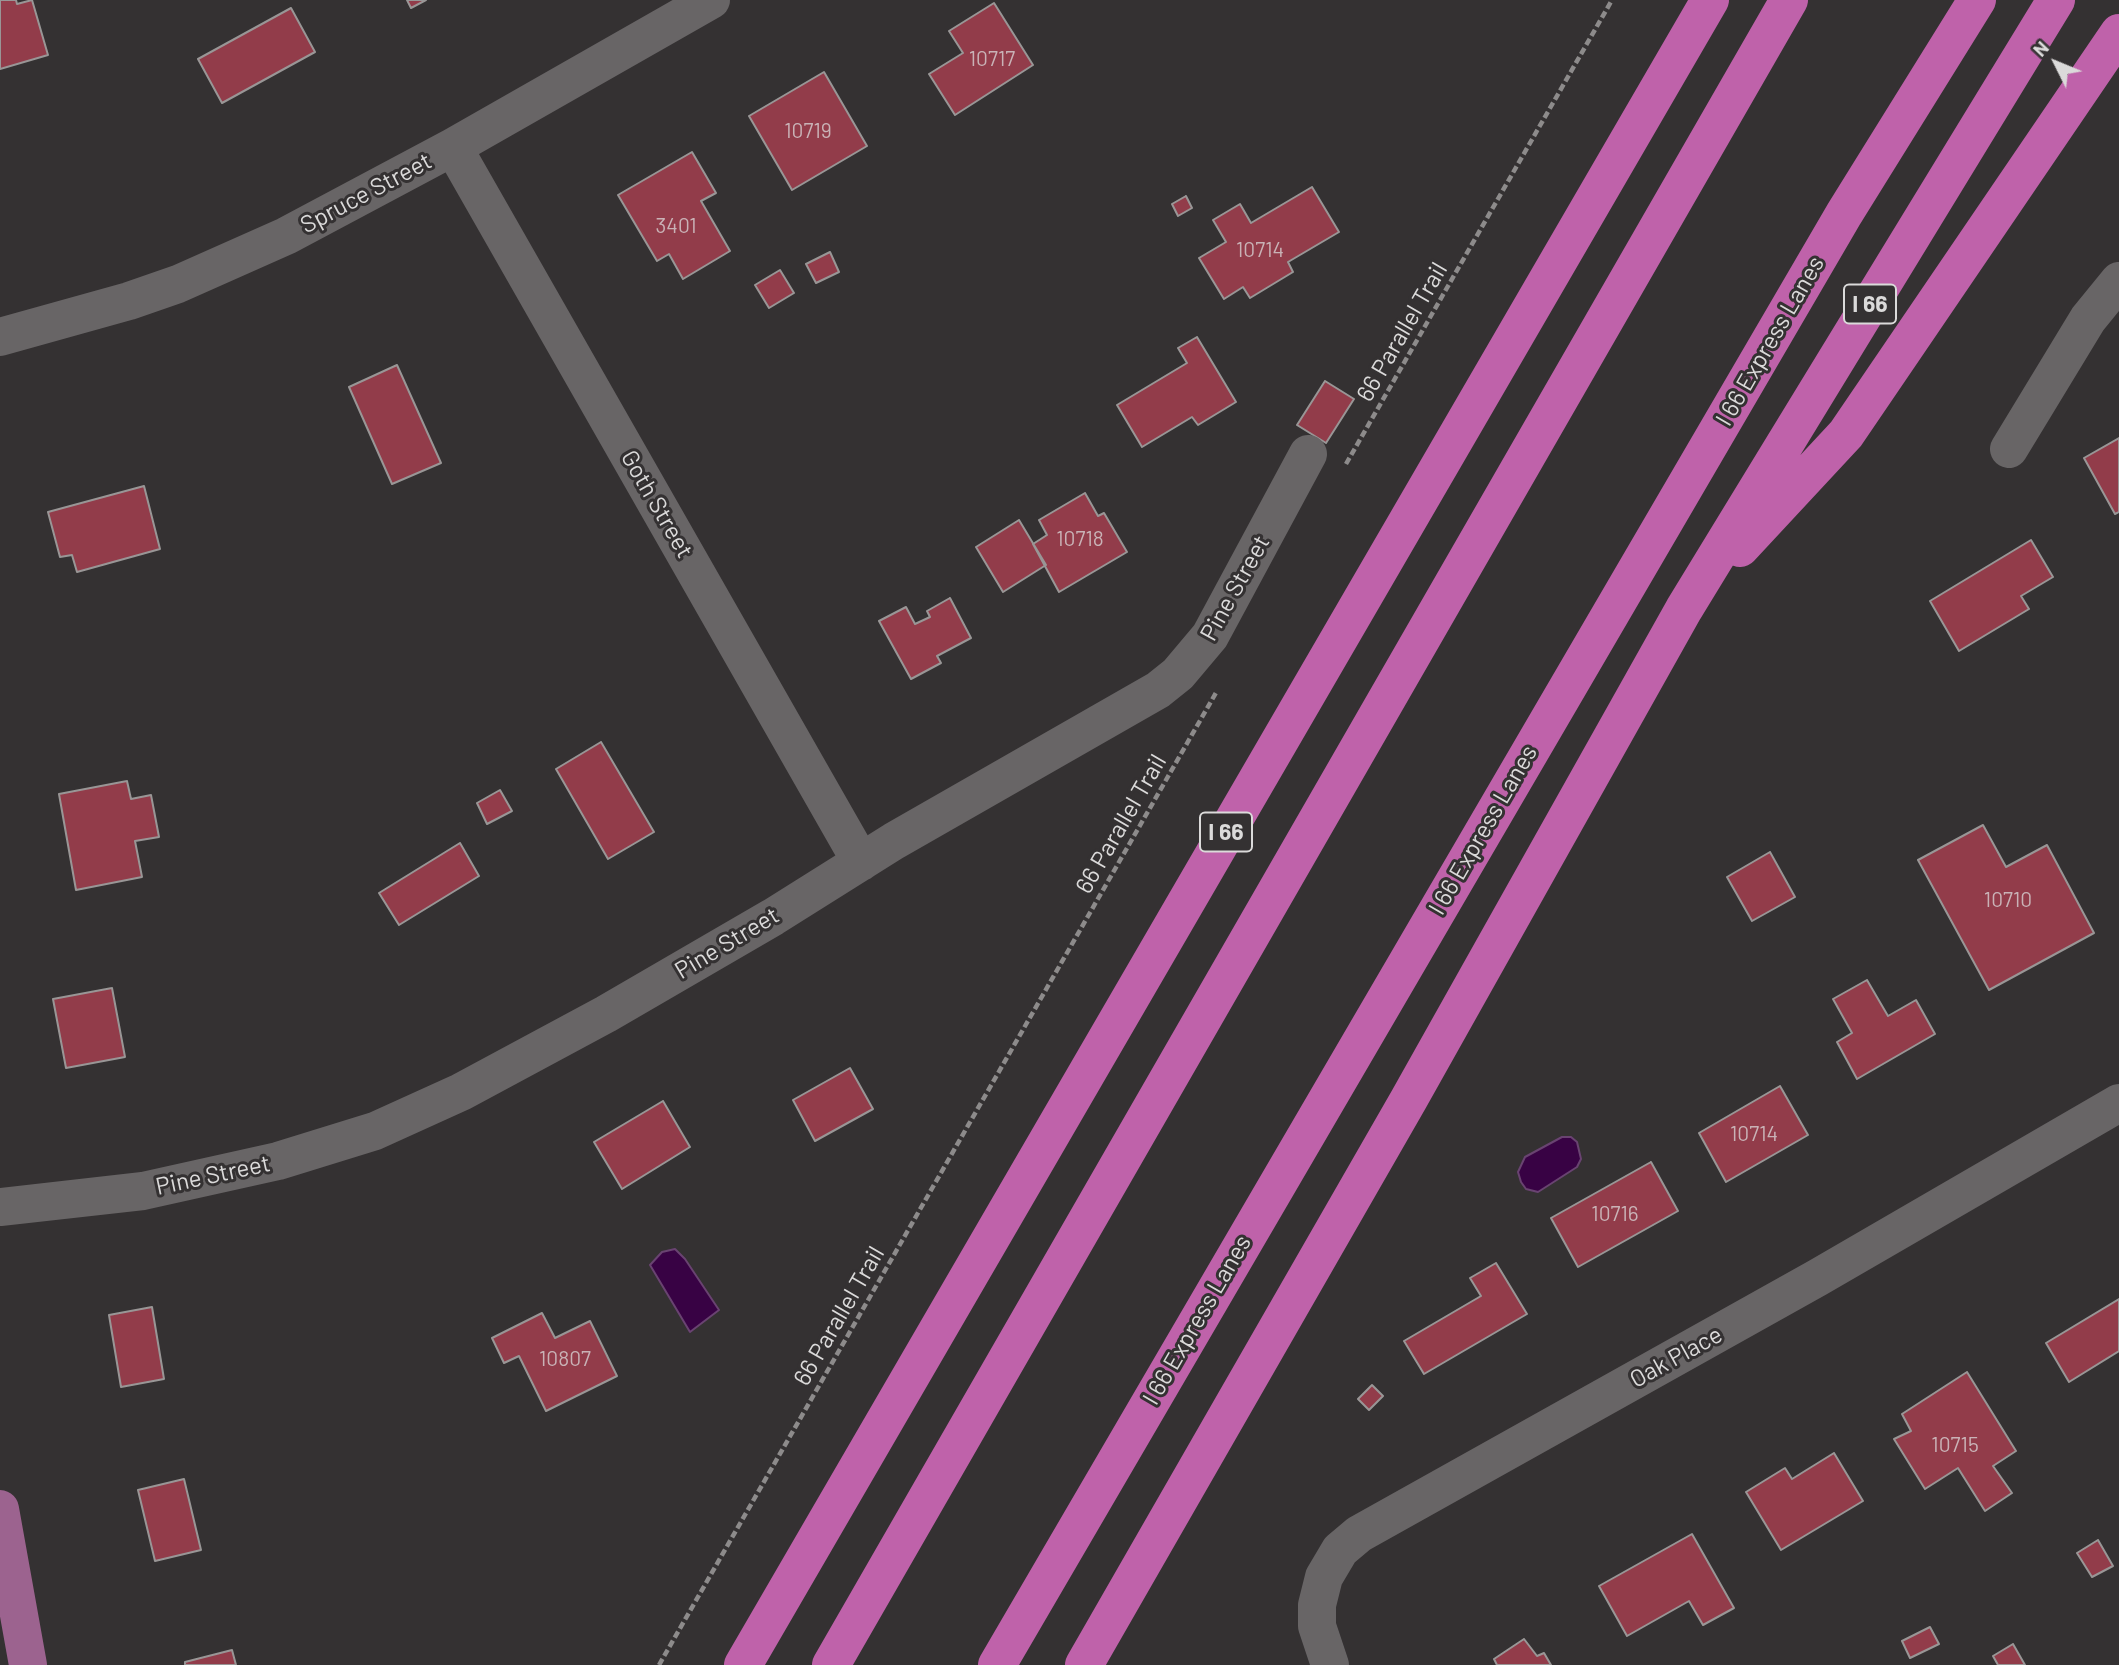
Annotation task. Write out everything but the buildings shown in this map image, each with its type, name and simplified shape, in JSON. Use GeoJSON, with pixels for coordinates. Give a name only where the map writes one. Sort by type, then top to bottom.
{"type":"FeatureCollection","features":[{"type":"Feature","properties":{"kind":"highway","name":"I 66"},"geometry":{"type":"LineString","coordinates":[[743,1665],[1710,0]]}},
{"type":"Feature","properties":{"kind":"highway"},"geometry":{"type":"LineString","coordinates":[[831,1665],[1789,0]]}},
{"type":"Feature","properties":{"kind":"highway","name":"I 66 Express Lanes"},"geometry":{"type":"LineString","coordinates":[[997,1665],[1830,238],[1977,0]]}},
{"type":"Feature","properties":{"kind":"highway","name":"I 66"},"geometry":{"type":"LineString","coordinates":[[1084,1665],[1409,1099],[1684,609],[2056,0]]}},
{"type":"Feature","properties":{"kind":"highway"},"geometry":{"type":"LineString","coordinates":[[1684,609],[1846,434],[2119,33]]}},
{"type":"Feature","properties":{"kind":"main road"},"geometry":{"type":"LineString","coordinates":[[0,1508],[28,1665]]}},
{"type":"Feature","properties":{"kind":"street","name":"Spruce Street"},"geometry":{"type":"LineString","coordinates":[[0,337],[130,301],[178,284],[286,236],[453,147],[711,0]]}},
{"type":"Feature","properties":{"kind":"street","name":"Goth Street"},"geometry":{"type":"LineString","coordinates":[[453,147],[861,862]]}},
{"type":"Feature","properties":{"kind":"street"},"geometry":{"type":"LineString","coordinates":[[2009,449],[2088,319],[2119,281]]}},
{"type":"Feature","properties":{"kind":"street","name":"Pine Street"},"geometry":{"type":"LineString","coordinates":[[0,1207],[143,1191],[278,1161],[374,1131],[461,1092],[606,1014],[773,917],[894,841],[1137,704],[1178,674],[1210,636],[1308,454]]}},
{"type":"Feature","properties":{"kind":"street","name":"Oak Place"},"geometry":{"type":"LineString","coordinates":[[1330,1665],[1317,1626],[1317,1605],[1324,1577],[1340,1550],[1359,1534],[1817,1278],[2119,1103]]}},
{"type":"Feature","properties":{"kind":"path","name":"66 Parallel Trail"},"geometry":{"type":"LineString","coordinates":[[1343,470],[1612,0]]}},
{"type":"Feature","properties":{"kind":"path","name":"66 Parallel Trail"},"geometry":{"type":"LineString","coordinates":[[659,1665],[1219,688]]}},
{"type":"Feature","properties":{"kind":"shaded area"},"geometry":{"type":"Polygon","coordinates":[[[1562,1137],[1571,1137],[1577,1142],[1581,1159],[1577,1167],[1538,1192],[1526,1189],[1518,1172],[1525,1157],[1562,1137]]]}},
{"type":"Feature","properties":{"kind":"shaded area"},"geometry":{"type":"Polygon","coordinates":[[[675,1249],[685,1259],[719,1310],[690,1332],[650,1265],[662,1252],[675,1249]]]}}]}
